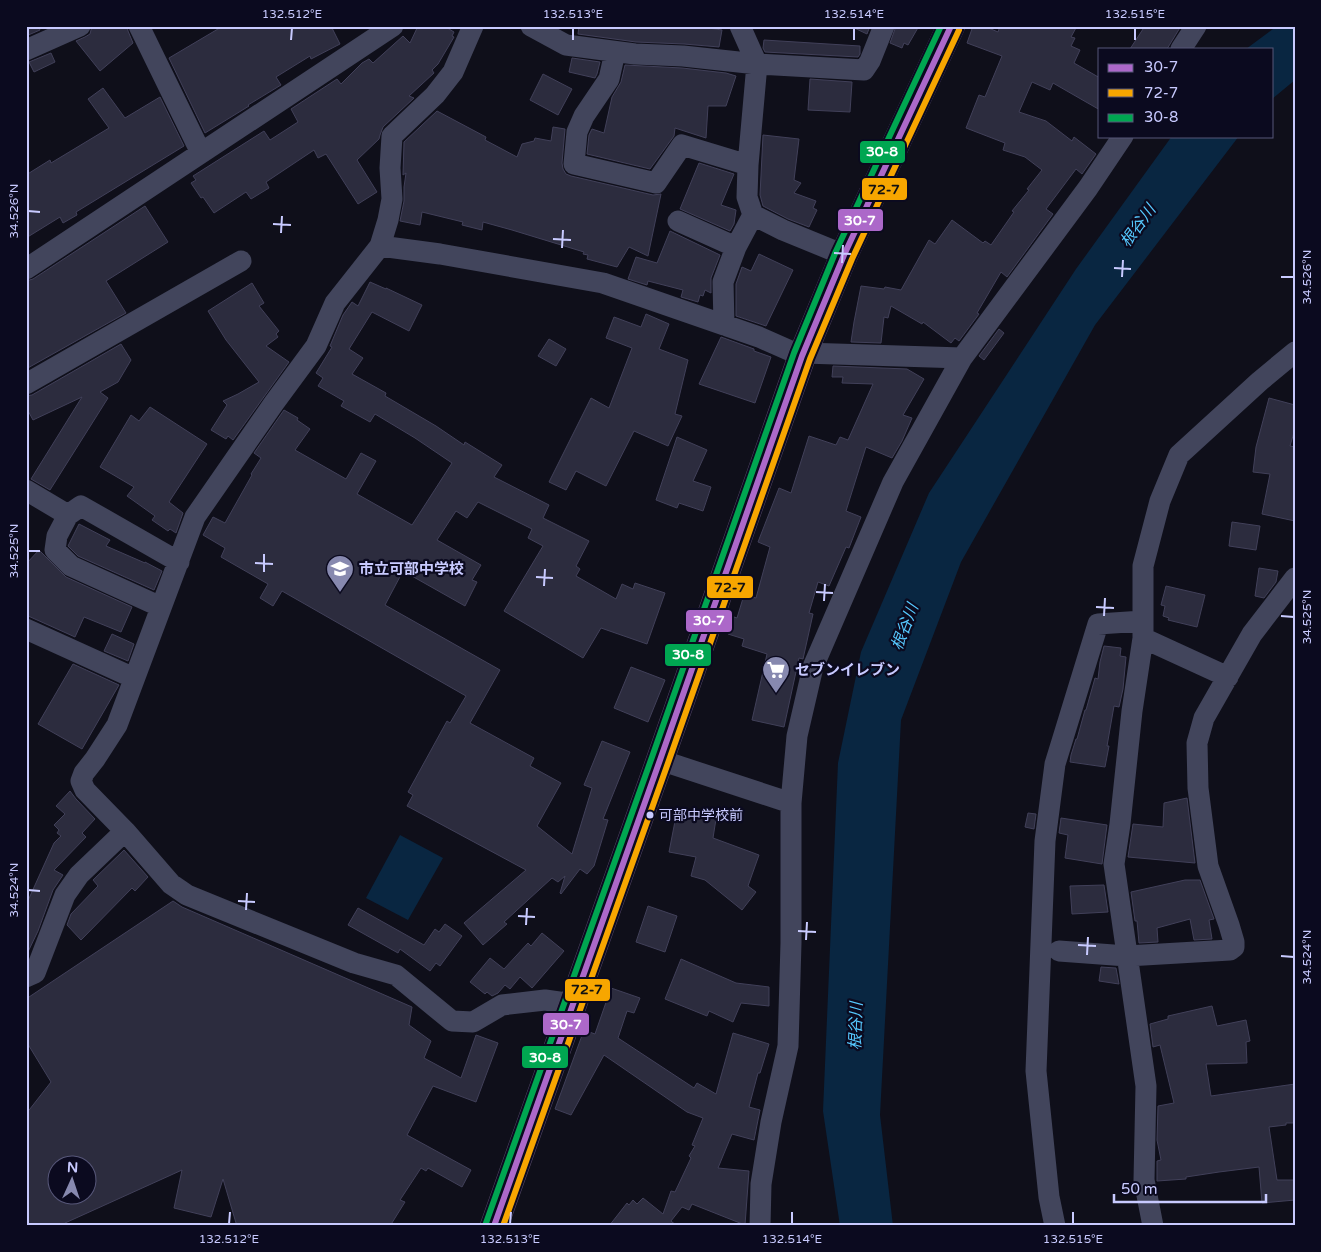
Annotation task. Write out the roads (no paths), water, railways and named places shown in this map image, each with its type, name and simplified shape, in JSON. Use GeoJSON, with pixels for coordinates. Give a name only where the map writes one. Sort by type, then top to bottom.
{"type":"FeatureCollection","features":[{"type":"Feature","properties":{"kind":"highway"},"geometry":{"type":"LineString","coordinates":[[494,1226],[803,355],[844,255],[951,26]]}},
{"type":"Feature","properties":{"kind":"street"},"geometry":{"type":"LineString","coordinates":[[26,50],[80,26]]}},
{"type":"Feature","properties":{"kind":"street"},"geometry":{"type":"LineString","coordinates":[[139,26],[201,153]]}},
{"type":"Feature","properties":{"kind":"street"},"geometry":{"type":"LineString","coordinates":[[26,269],[393,26]]}},
{"type":"Feature","properties":{"kind":"street"},"geometry":{"type":"LineString","coordinates":[[473,26],[453,72],[435,95],[392,136],[390,168],[392,199],[380,246],[335,303],[316,346],[195,517],[117,725],[84,773],[82,781],[85,790],[126,831],[171,884],[187,895],[354,963],[396,976],[452,1020],[473,1022],[502,1005],[545,1000],[573,1004]]}},
{"type":"Feature","properties":{"kind":"street"},"geometry":{"type":"LineString","coordinates":[[531,26],[566,45],[615,52],[683,56],[757,64],[864,70],[870,61],[884,26]]}},
{"type":"Feature","properties":{"kind":"street"},"geometry":{"type":"LineString","coordinates":[[740,26],[757,64],[747,197],[753,215],[783,230],[844,255]]}},
{"type":"Feature","properties":{"kind":"street"},"geometry":{"type":"LineString","coordinates":[[1182,48],[1196,26]]}},
{"type":"Feature","properties":{"kind":"street"},"geometry":{"type":"LineString","coordinates":[[615,52],[609,79],[584,116],[577,132],[574,164],[656,183],[682,145],[748,165]]}},
{"type":"Feature","properties":{"kind":"street"},"geometry":{"type":"LineString","coordinates":[[760,1226],[761,1184],[771,1122],[788,1046],[791,803],[798,736],[813,667],[893,482],[962,358],[1088,188],[1122,138]]}},
{"type":"Feature","properties":{"kind":"street"},"geometry":{"type":"LineString","coordinates":[[724,325],[723,282],[736,247],[753,215]]}},
{"type":"Feature","properties":{"kind":"street"},"geometry":{"type":"LineString","coordinates":[[678,221],[736,247]]}},
{"type":"Feature","properties":{"kind":"street"},"geometry":{"type":"LineString","coordinates":[[380,246],[440,254],[603,283],[759,337],[803,355],[962,358]]}},
{"type":"Feature","properties":{"kind":"street"},"geometry":{"type":"LineString","coordinates":[[26,384],[240,261]]}},
{"type":"Feature","properties":{"kind":"street"},"geometry":{"type":"LineString","coordinates":[[1153,1226],[1144,1180],[1146,1086],[1114,864],[1143,630],[1143,566],[1160,501],[1179,455],[1260,381],[1295,352]]}},
{"type":"Feature","properties":{"kind":"street"},"geometry":{"type":"LineString","coordinates":[[26,490],[68,515]]}},
{"type":"Feature","properties":{"kind":"street"},"geometry":{"type":"LineString","coordinates":[[161,607],[71,566],[55,550],[57,536],[68,515],[81,506],[179,562]]}},
{"type":"Feature","properties":{"kind":"street"},"geometry":{"type":"LineString","coordinates":[[1058,951],[1127,956],[1230,950],[1234,947],[1229,925],[1208,866],[1198,788],[1197,743],[1204,718],[1252,634],[1295,578]]}},
{"type":"Feature","properties":{"kind":"street"},"geometry":{"type":"LineString","coordinates":[[1055,1226],[1049,1197],[1036,1071],[1045,841],[1055,764],[1098,624],[1143,630],[1228,677]]}},
{"type":"Feature","properties":{"kind":"street"},"geometry":{"type":"LineString","coordinates":[[26,628],[134,678]]}},
{"type":"Feature","properties":{"kind":"street"},"geometry":{"type":"LineString","coordinates":[[660,760],[791,803]]}},
{"type":"Feature","properties":{"kind":"street"},"geometry":{"type":"LineString","coordinates":[[26,977],[35,973],[65,895],[79,875],[126,831]]}},
{"type":"Feature","properties":{"kind":"water"},"geometry":{"type":"Polygon","coordinates":[[[1277,26],[1295,26],[1295,80],[1274,97],[1274,48],[1247,48],[1277,26]]]}},
{"type":"Feature","properties":{"kind":"water","name":"根谷川"},"geometry":{"type":"Polygon","coordinates":[[[1171,138],[1237,138],[1095,325],[961,562],[901,720],[880,1115],[893,1226],[840,1226],[823,1111],[838,763],[861,652],[929,493],[1076,269],[1171,138]]]}},
{"type":"Feature","properties":{"kind":"water"},"geometry":{"type":"Polygon","coordinates":[[[400,835],[443,858],[408,920],[366,898],[400,835]]]}},
{"type":"Feature","properties":{"kind":"place","name":"市立可部中学校"},"geometry":{"type":"Point","coordinates":[340,593]}},
{"type":"Feature","properties":{"kind":"place","name":"セブンイレブン"},"geometry":{"type":"Point","coordinates":[776,694]}},
{"type":"Feature","properties":{"kind":"place","name":"可部中学校前"},"geometry":{"type":"Point","coordinates":[650,815]}}]}
